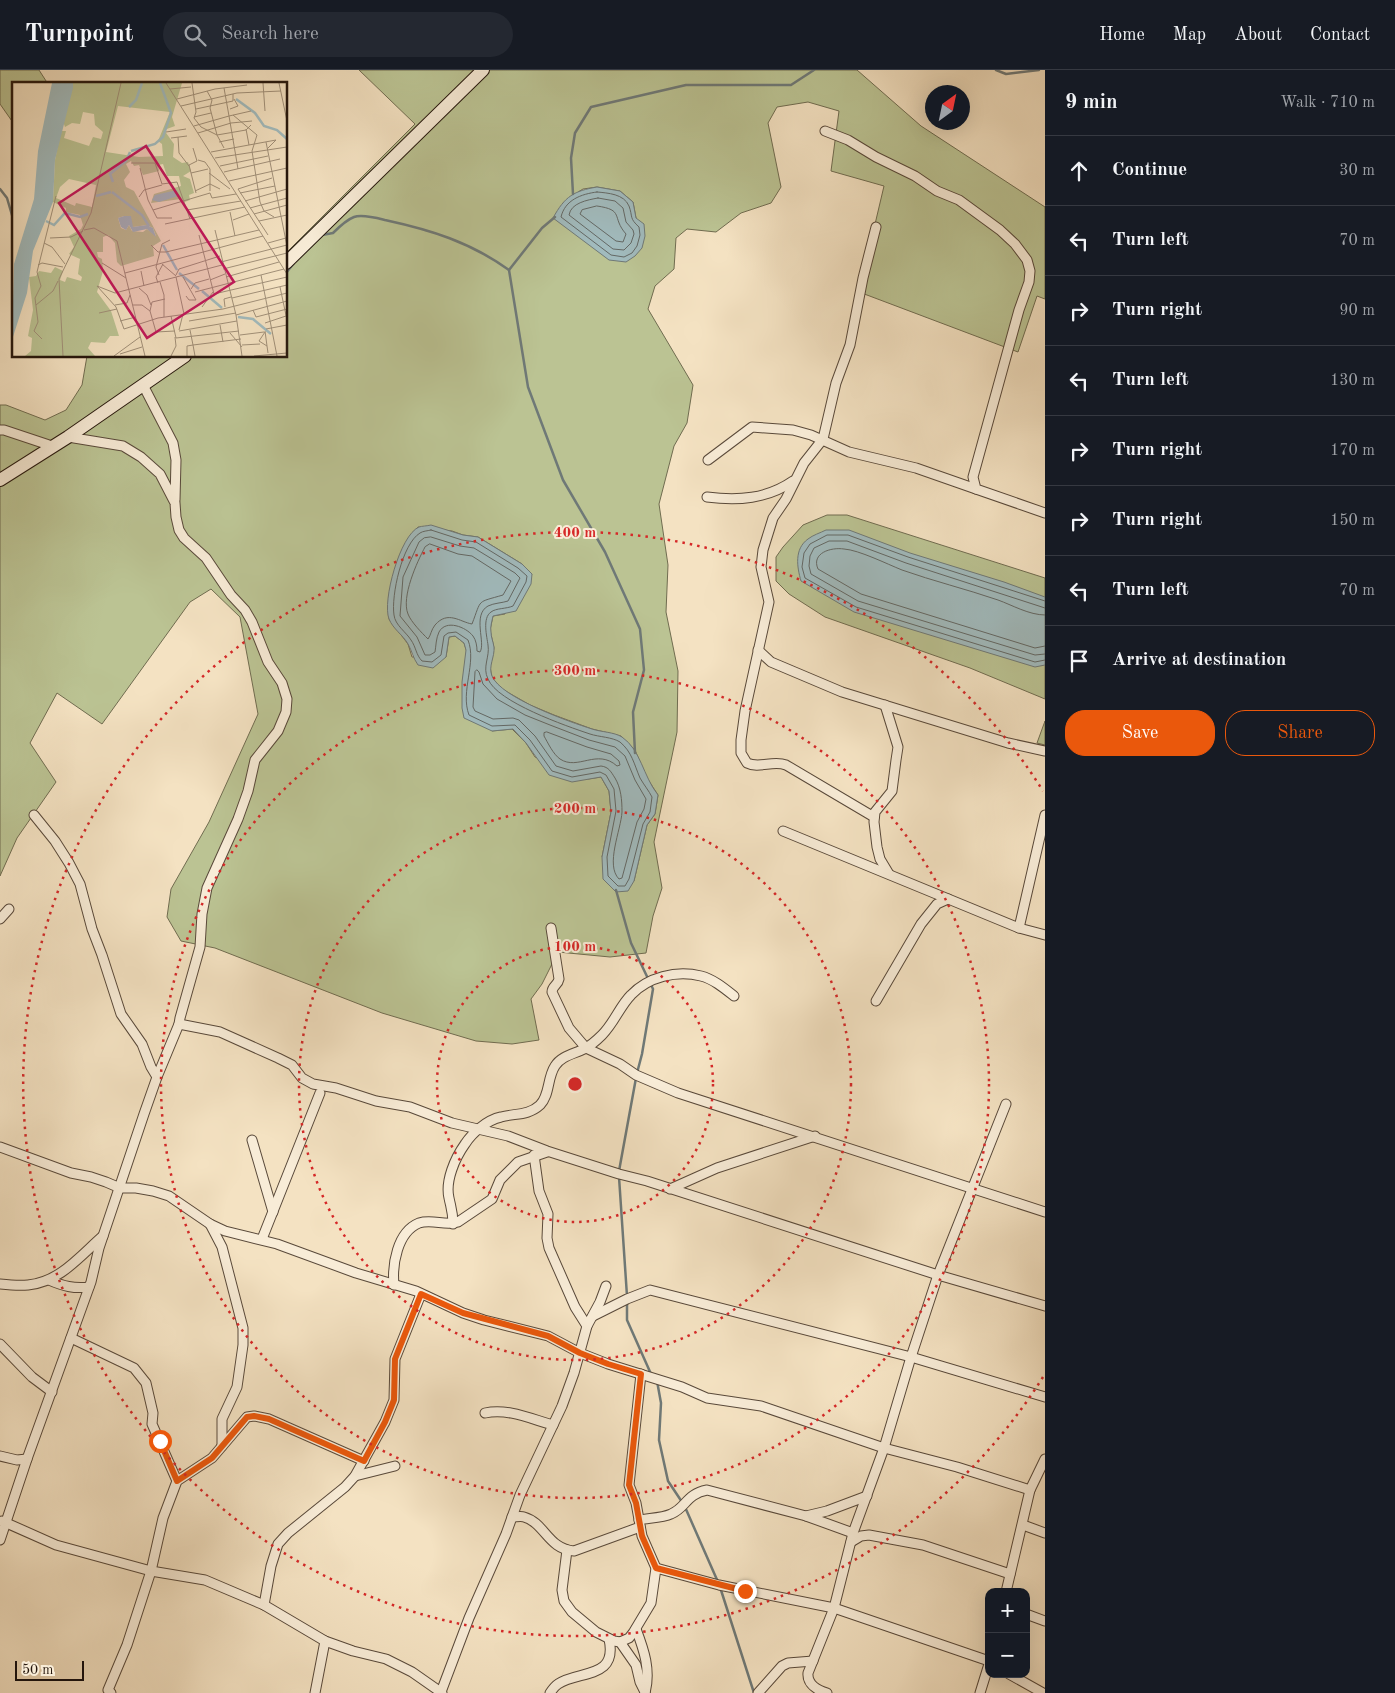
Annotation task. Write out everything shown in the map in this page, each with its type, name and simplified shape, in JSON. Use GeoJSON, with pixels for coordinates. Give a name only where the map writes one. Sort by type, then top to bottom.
{"type":"FeatureCollection","features":[{"type":"Feature","properties":{"kind":"main road"},"geometry":{"type":"LineString","coordinates":[[288,261],[483,70]]}},
{"type":"Feature","properties":{"kind":"main road"},"geometry":{"type":"LineString","coordinates":[[0,480],[182,358]]}},
{"type":"Feature","properties":{"kind":"street"},"geometry":{"type":"LineString","coordinates":[[825,130],[848,140],[876,157],[915,176],[937,191],[959,200],[1000,230],[1027,260],[1030,271],[1029,282],[1019,310],[973,477],[976,489]]}},
{"type":"Feature","properties":{"kind":"street"},"geometry":{"type":"LineString","coordinates":[[874,817],[779,762],[752,765],[743,758],[741,740],[769,602],[761,567],[763,550],[771,524],[809,456],[823,439],[836,383],[850,345],[863,278],[876,227]]}},
{"type":"Feature","properties":{"kind":"street"},"geometry":{"type":"LineString","coordinates":[[0,1540],[3,1521],[89,1287],[157,1077],[179,1024],[200,947],[202,914],[207,888],[238,819],[256,760],[278,732],[286,712],[287,699],[282,683],[268,662],[252,622],[245,610],[231,595],[206,558],[184,538],[179,530],[175,503],[176,460],[173,443],[143,385]]}},
{"type":"Feature","properties":{"kind":"street"},"geometry":{"type":"LineString","coordinates":[[708,460],[752,427],[793,430],[823,439],[849,452],[916,468],[1045,513]]}},
{"type":"Feature","properties":{"kind":"street"},"geometry":{"type":"LineString","coordinates":[[0,430],[52,446]]}},
{"type":"Feature","properties":{"kind":"street"},"geometry":{"type":"LineString","coordinates":[[68,436],[130,449],[160,474],[175,503]]}},
{"type":"Feature","properties":{"kind":"street"},"geometry":{"type":"LineString","coordinates":[[707,496],[728,499],[759,497],[784,487],[795,480]]}},
{"type":"Feature","properties":{"kind":"street"},"geometry":{"type":"LineString","coordinates":[[758,650],[771,662],[842,692],[1008,743],[1045,751]]}},
{"type":"Feature","properties":{"kind":"street"},"geometry":{"type":"LineString","coordinates":[[885,705],[898,747],[892,791],[875,812],[874,817],[880,859],[889,874]]}},
{"type":"Feature","properties":{"kind":"street"},"geometry":{"type":"LineString","coordinates":[[34,815],[60,849],[80,884],[92,929],[121,1014],[142,1044],[157,1077]]}},
{"type":"Feature","properties":{"kind":"street"},"geometry":{"type":"LineString","coordinates":[[1019,928],[1042,837],[1045,815]]}},
{"type":"Feature","properties":{"kind":"street"},"geometry":{"type":"LineString","coordinates":[[783,831],[1019,928],[1045,935]]}},
{"type":"Feature","properties":{"kind":"street"},"geometry":{"type":"LineString","coordinates":[[876,1002],[921,924],[937,904],[948,899]]}},
{"type":"Feature","properties":{"kind":"street"},"geometry":{"type":"LineString","coordinates":[[0,919],[9,909]]}},
{"type":"Feature","properties":{"kind":"street"},"geometry":{"type":"LineString","coordinates":[[551,928],[559,979],[552,992],[569,1028],[586,1048],[620,1064],[636,1075],[678,1093],[1045,1212]]}},
{"type":"Feature","properties":{"kind":"street"},"geometry":{"type":"LineString","coordinates":[[453,1224],[453,1207],[449,1198],[448,1183],[459,1153],[466,1142],[479,1128],[500,1117],[526,1113],[541,1104],[558,1062],[572,1053],[586,1048],[602,1035],[620,1012],[629,996],[649,980],[684,974],[702,976],[734,996]]}},
{"type":"Feature","properties":{"kind":"street"},"geometry":{"type":"LineString","coordinates":[[179,1024],[220,1032],[292,1065],[302,1078],[313,1084],[336,1088],[376,1101],[410,1108],[452,1122],[508,1136],[547,1152],[1045,1306]]}},
{"type":"Feature","properties":{"kind":"street"},"geometry":{"type":"LineString","coordinates":[[262,1239],[320,1094]]}},
{"type":"Feature","properties":{"kind":"street"},"geometry":{"type":"LineString","coordinates":[[827,1693],[811,1685],[808,1678],[813,1660],[834,1608],[851,1542],[884,1448],[938,1274],[1006,1104]]}},
{"type":"Feature","properties":{"kind":"street"},"geometry":{"type":"LineString","coordinates":[[670,1189],[717,1168],[815,1136]]}},
{"type":"Feature","properties":{"kind":"street"},"geometry":{"type":"LineString","coordinates":[[252,1140],[273,1212]]}},
{"type":"Feature","properties":{"kind":"street"},"geometry":{"type":"LineString","coordinates":[[0,1147],[71,1173],[91,1177],[120,1188],[136,1188],[169,1196],[210,1224],[225,1231],[262,1239],[421,1294],[477,1317],[548,1336],[580,1353],[608,1364],[682,1387],[706,1398],[761,1406],[884,1448],[957,1467],[1030,1490]]}},
{"type":"Feature","properties":{"kind":"street"},"geometry":{"type":"LineString","coordinates":[[394,1285],[392,1270],[394,1259],[400,1243],[410,1230],[420,1223],[453,1224],[458,1222],[489,1202],[500,1180],[518,1162],[547,1152]]}},
{"type":"Feature","properties":{"kind":"street"},"geometry":{"type":"LineString","coordinates":[[534,1156],[539,1191],[548,1214],[547,1238],[550,1248],[571,1298],[587,1326]]}},
{"type":"Feature","properties":{"kind":"street"},"geometry":{"type":"LineString","coordinates":[[210,1224],[222,1247],[242,1328],[243,1345],[237,1386],[222,1419],[222,1446]]}},
{"type":"Feature","properties":{"kind":"street"},"geometry":{"type":"LineString","coordinates":[[0,1284],[28,1285],[49,1280],[71,1266],[104,1236]]}},
{"type":"Feature","properties":{"kind":"street"},"geometry":{"type":"LineString","coordinates":[[49,1280],[79,1289],[89,1287]]}},
{"type":"Feature","properties":{"kind":"street"},"geometry":{"type":"LineString","coordinates":[[3,1521],[56,1546],[150,1572],[205,1580],[264,1605],[325,1641],[386,1659],[412,1672],[438,1692],[520,1495],[553,1425],[574,1373],[587,1326],[606,1286]]}},
{"type":"Feature","properties":{"kind":"street"},"geometry":{"type":"LineString","coordinates":[[593,1316],[650,1290],[911,1357],[1045,1397]]}},
{"type":"Feature","properties":{"kind":"street"},"geometry":{"type":"LineString","coordinates":[[264,1605],[271,1566],[278,1544],[288,1532],[345,1487],[355,1476],[385,1422],[394,1400],[395,1359],[421,1294]]}},
{"type":"Feature","properties":{"kind":"street"},"geometry":{"type":"LineString","coordinates":[[71,1338],[134,1368],[146,1383],[153,1413],[152,1424],[177,1481]]}},
{"type":"Feature","properties":{"kind":"street"},"geometry":{"type":"LineString","coordinates":[[0,1344],[32,1377],[52,1392]]}},
{"type":"Feature","properties":{"kind":"street"},"geometry":{"type":"LineString","coordinates":[[620,1642],[628,1638],[636,1628],[651,1603],[656,1568],[642,1536],[636,1503],[629,1485],[641,1374]]}},
{"type":"Feature","properties":{"kind":"street"},"geometry":{"type":"LineString","coordinates":[[485,1413],[497,1410],[507,1411],[553,1425]]}},
{"type":"Feature","properties":{"kind":"street"},"geometry":{"type":"LineString","coordinates":[[111,1693],[108,1690],[127,1645],[150,1572],[163,1518],[177,1481],[212,1458],[247,1417],[254,1416],[284,1425],[364,1461]]}},
{"type":"Feature","properties":{"kind":"street"},"geometry":{"type":"LineString","coordinates":[[0,1456],[17,1460],[27,1459]]}},
{"type":"Feature","properties":{"kind":"street"},"geometry":{"type":"LineString","coordinates":[[1007,1588],[1030,1490],[1045,1461]]}},
{"type":"Feature","properties":{"kind":"street"},"geometry":{"type":"LineString","coordinates":[[355,1476],[395,1466]]}},
{"type":"Feature","properties":{"kind":"street"},"geometry":{"type":"LineString","coordinates":[[512,1517],[524,1517],[533,1521],[561,1548],[574,1551],[640,1523],[669,1515],[698,1492],[707,1490],[806,1516],[854,1533]]}},
{"type":"Feature","properties":{"kind":"street"},"geometry":{"type":"LineString","coordinates":[[806,1516],[827,1511],[867,1496]]}},
{"type":"Feature","properties":{"kind":"street"},"geometry":{"type":"LineString","coordinates":[[1023,1525],[1045,1533]]}},
{"type":"Feature","properties":{"kind":"street"},"geometry":{"type":"LineString","coordinates":[[851,1542],[861,1536],[869,1535],[923,1545],[1010,1574]]}},
{"type":"Feature","properties":{"kind":"street"},"geometry":{"type":"LineString","coordinates":[[567,1550],[562,1590],[564,1601],[572,1612],[596,1632],[620,1642],[636,1665],[645,1693]]}},
{"type":"Feature","properties":{"kind":"street"},"geometry":{"type":"LineString","coordinates":[[656,1568],[719,1585],[834,1608],[985,1661]]}},
{"type":"Feature","properties":{"kind":"street"},"geometry":{"type":"LineString","coordinates":[[1030,1615],[1045,1621]]}},
{"type":"Feature","properties":{"kind":"street"},"geometry":{"type":"LineString","coordinates":[[636,1628],[647,1664],[645,1693]]}},
{"type":"Feature","properties":{"kind":"street"},"geometry":{"type":"LineString","coordinates":[[550,1693],[559,1683],[587,1675],[604,1666],[611,1649],[609,1639]]}},
{"type":"Feature","properties":{"kind":"street"},"geometry":{"type":"LineString","coordinates":[[315,1693],[325,1641]]}},
{"type":"Feature","properties":{"kind":"street"},"geometry":{"type":"LineString","coordinates":[[758,1693],[782,1666],[788,1663],[813,1660]]}},
{"type":"Feature","properties":{"kind":"street"},"geometry":{"type":"LineString","coordinates":[[980,1693],[985,1676]]}},
{"type":"Feature","properties":{"kind":"street"},"geometry":{"type":"LineString","coordinates":[[1016,1678],[1043,1693]]}},
{"type":"Feature","properties":{"kind":"green space"},"geometry":{"type":"Polygon","coordinates":[[[0,70],[39,70],[47,82],[12,82],[12,121],[0,104],[0,70]]]}},
{"type":"Feature","properties":{"kind":"green space"},"geometry":{"type":"Polygon","coordinates":[[[359,70],[857,70],[925,130],[1045,207],[1045,299],[1037,296],[1018,352],[859,292],[884,186],[831,171],[839,111],[808,102],[777,107],[768,123],[781,187],[771,203],[741,213],[716,232],[687,229],[676,238],[674,269],[655,286],[648,309],[693,385],[687,423],[674,446],[659,504],[668,565],[666,612],[678,671],[677,732],[654,842],[662,888],[653,916],[646,953],[610,957],[558,952],[542,984],[531,999],[539,1040],[512,1044],[476,1041],[382,1013],[215,948],[181,941],[167,917],[171,889],[209,822],[258,714],[240,617],[211,589],[190,602],[102,724],[57,693],[30,743],[56,782],[17,838],[0,876],[0,405],[6,405],[45,420],[66,410],[82,385],[87,358],[288,358],[288,251],[415,124],[359,70]],[[597,187],[583,189],[578,192],[636,218],[633,202],[620,191],[597,187]],[[418,527],[404,547],[400,558],[389,619],[408,644],[412,657],[446,657],[449,637],[455,636],[464,643],[492,731],[512,729],[526,743],[535,757],[588,779],[601,777],[609,791],[611,812],[602,857],[634,881],[647,825],[655,814],[658,795],[645,775],[635,750],[621,736],[592,729],[530,705],[502,689],[492,678],[490,667],[494,648],[490,630],[493,616],[505,614],[532,574],[522,564],[478,537],[452,531],[418,527]]]}},
{"type":"Feature","properties":{"kind":"green space"},"geometry":{"type":"Polygon","coordinates":[[[827,515],[847,515],[1045,578],[1045,699],[970,668],[825,617],[789,594],[776,581],[776,557],[803,525],[827,515]]]}},
{"type":"Feature","properties":{"kind":"green space"},"geometry":{"type":"Polygon","coordinates":[[[1045,721],[1045,745],[1037,743],[1045,721]]]}},
{"type":"Feature","properties":{"kind":"water"},"geometry":{"type":"Polygon","coordinates":[[[597,187],[620,191],[633,202],[636,218],[644,224],[645,236],[642,248],[626,262],[609,260],[553,218],[562,204],[571,196],[582,190],[597,187]]]}},
{"type":"Feature","properties":{"kind":"water"},"geometry":{"type":"Polygon","coordinates":[[[431,525],[463,535],[478,537],[522,564],[532,574],[531,584],[516,611],[493,616],[491,636],[494,651],[491,672],[498,684],[508,693],[522,701],[553,715],[592,729],[619,735],[628,742],[638,756],[658,795],[655,814],[647,825],[634,881],[628,891],[616,892],[603,879],[602,857],[611,812],[609,791],[601,777],[572,782],[549,775],[526,743],[513,729],[492,731],[464,718],[462,682],[466,650],[464,643],[455,636],[449,637],[446,657],[433,668],[418,665],[408,644],[391,623],[389,619],[388,598],[390,584],[399,555],[412,533],[419,527],[431,525]]]}},
{"type":"Feature","properties":{"kind":"water"},"geometry":{"type":"Polygon","coordinates":[[[826,530],[849,530],[910,553],[1004,582],[1045,597],[1045,665],[1035,667],[854,612],[801,581],[798,570],[800,548],[810,538],[826,530]]]}},
{"type":"Feature","properties":{"kind":"waterway"},"geometry":{"type":"LineString","coordinates":[[573,194],[571,158],[575,133],[591,107],[686,85],[791,85],[814,70]]}},
{"type":"Feature","properties":{"kind":"waterway"},"geometry":{"type":"LineString","coordinates":[[996,70],[1006,74],[1039,70]]}},
{"type":"Feature","properties":{"kind":"waterway"},"geometry":{"type":"LineString","coordinates":[[0,189],[7,198],[12,215]]}},
{"type":"Feature","properties":{"kind":"waterway"},"geometry":{"type":"LineString","coordinates":[[322,235],[333,233],[354,217],[374,217],[450,238],[480,252],[509,270],[528,387],[563,480],[605,552],[640,629],[644,670],[633,712],[635,753]]}},
{"type":"Feature","properties":{"kind":"waterway"},"geometry":{"type":"LineString","coordinates":[[509,270],[542,228],[555,217]]}},
{"type":"Feature","properties":{"kind":"waterway"},"geometry":{"type":"LineString","coordinates":[[288,270],[294,263]]}},
{"type":"Feature","properties":{"kind":"waterway"},"geometry":{"type":"LineString","coordinates":[[616,890],[631,943],[653,989],[637,1073]]}},
{"type":"Feature","properties":{"kind":"waterway"},"geometry":{"type":"LineString","coordinates":[[619,1171],[636,1078]]}},
{"type":"Feature","properties":{"kind":"waterway"},"geometry":{"type":"LineString","coordinates":[[619,1177],[627,1296]]}},
{"type":"Feature","properties":{"kind":"waterway"},"geometry":{"type":"LineString","coordinates":[[627,1301],[627,1320],[651,1374]]}},
{"type":"Feature","properties":{"kind":"waterway"},"geometry":{"type":"LineString","coordinates":[[657,1381],[661,1403],[659,1440],[668,1481],[682,1502]]}},
{"type":"Feature","properties":{"kind":"waterway"},"geometry":{"type":"LineString","coordinates":[[685,1507],[718,1582]]}},
{"type":"Feature","properties":{"kind":"waterway"},"geometry":{"type":"LineString","coordinates":[[720,1587],[754,1693]]}},
{"type":"Feature","properties":{"kind":"route"},"geometry":{"type":"LineString","coordinates":[[160,1441],[177,1481],[212,1458],[247,1417],[254,1416],[269,1419],[364,1461],[385,1422],[394,1400],[395,1359],[421,1294],[463,1313],[484,1320],[548,1336],[580,1353],[641,1374],[629,1485],[636,1503],[642,1536],[656,1568],[745,1591]]}}]}
